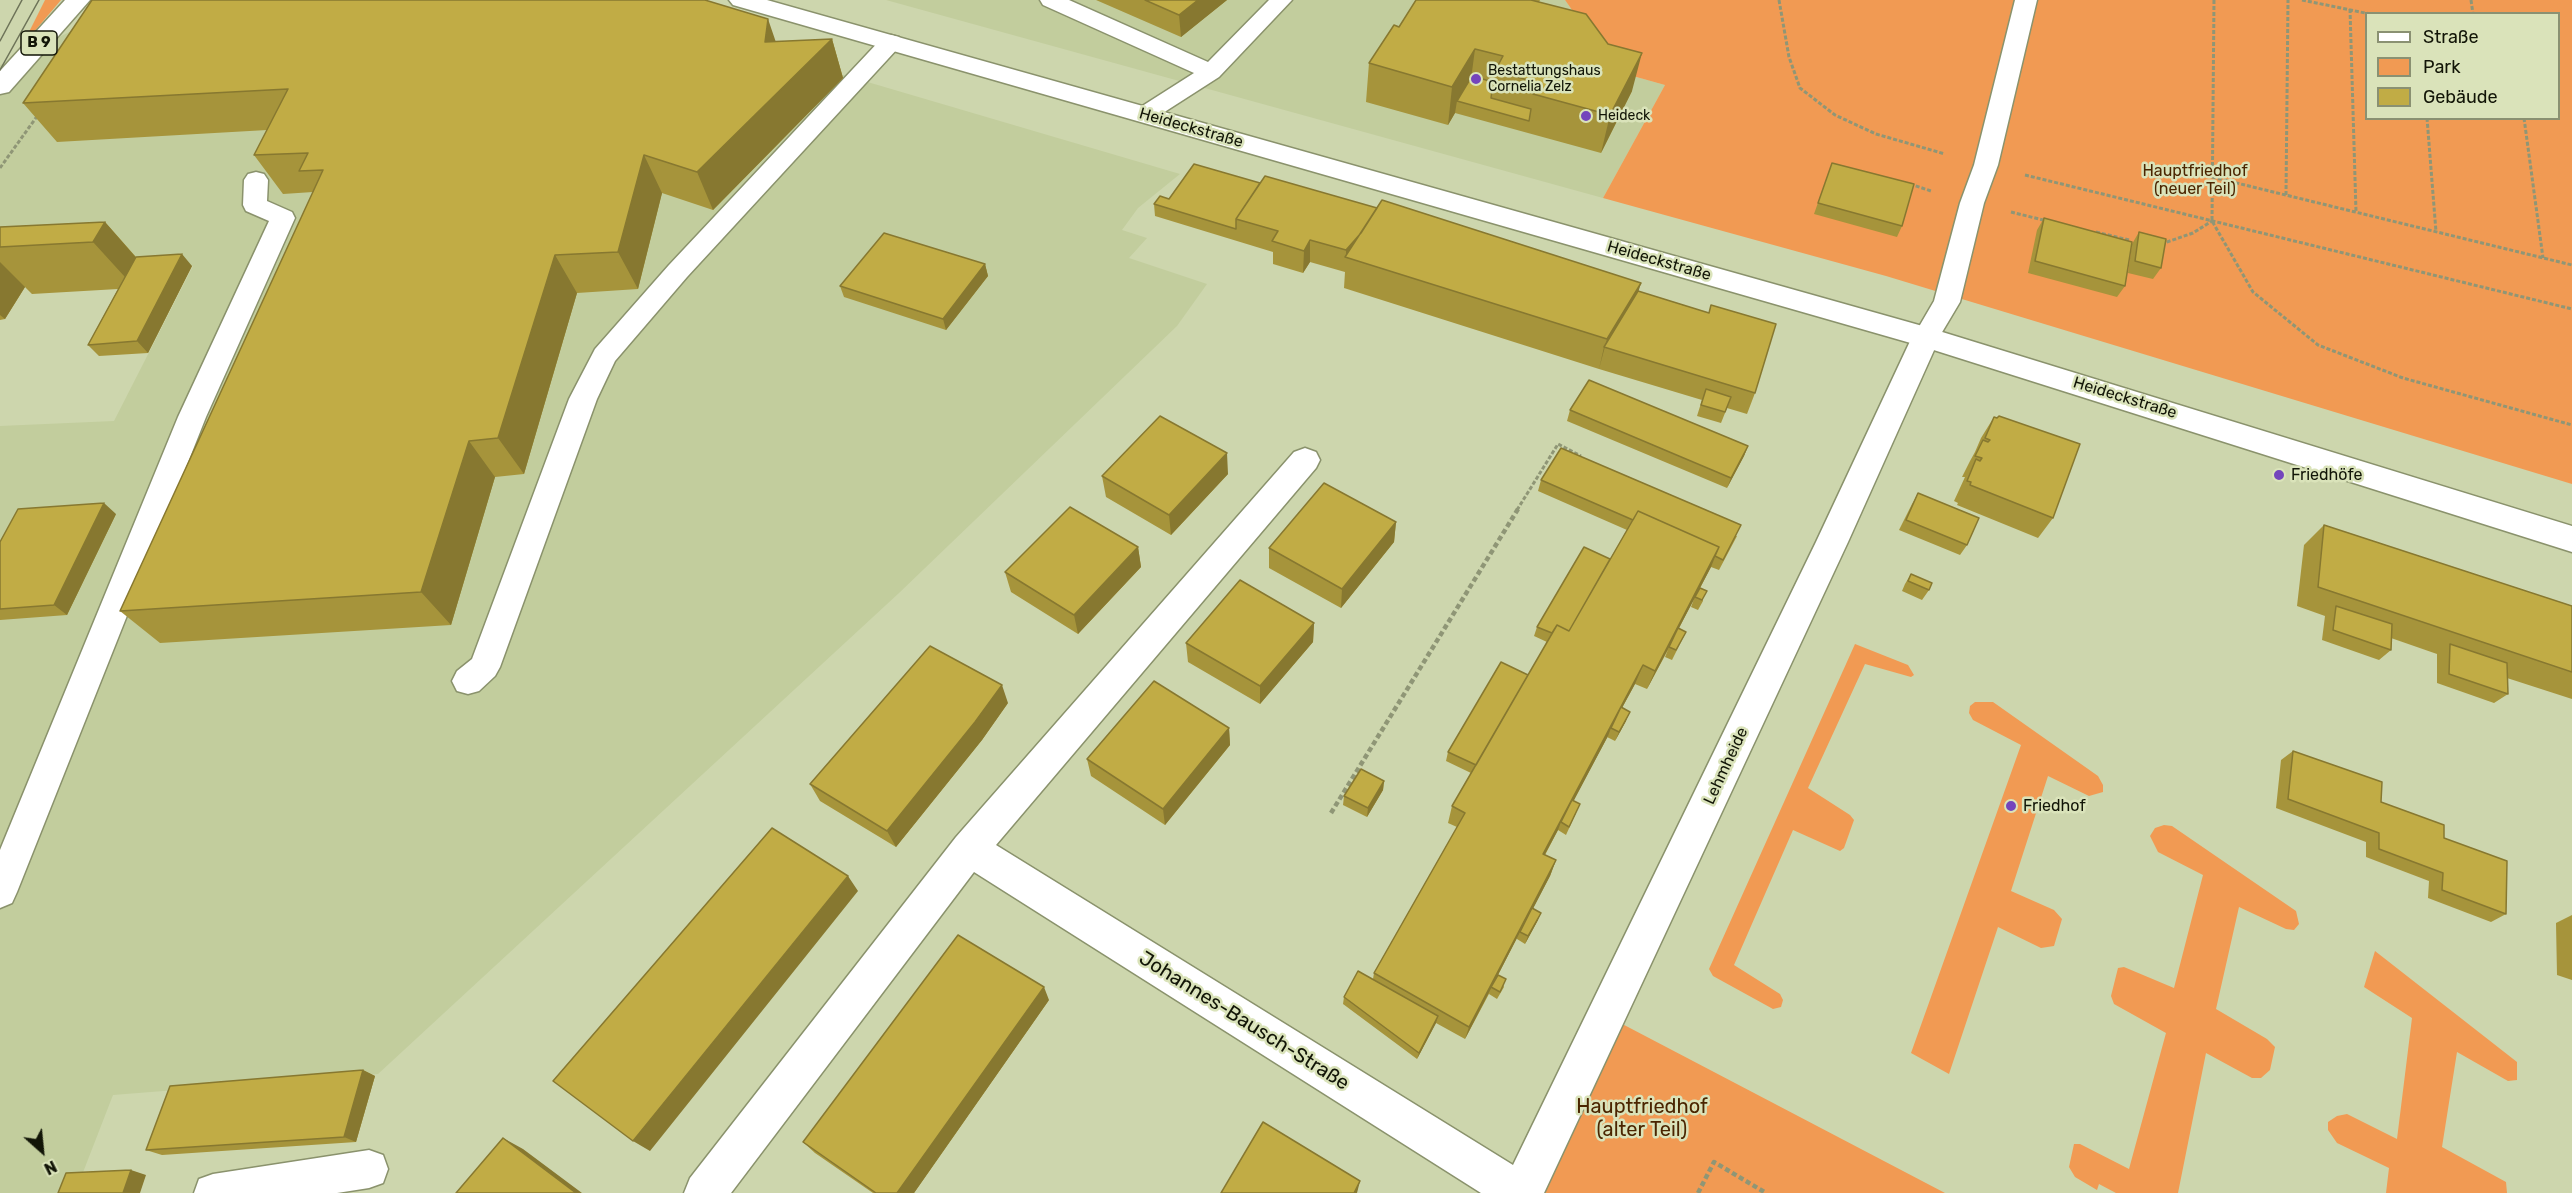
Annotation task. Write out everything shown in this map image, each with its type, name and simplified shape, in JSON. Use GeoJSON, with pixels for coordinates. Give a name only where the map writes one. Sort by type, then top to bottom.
{"type":"FeatureCollection","features":[{"type":"Feature","properties":{"kind":"street","name":"B 9"},"geometry":{"type":"LineString","coordinates":[[0,86],[78,0]]}},
{"type":"Feature","properties":{"kind":"street","name":"Heideckstraße"},"geometry":{"type":"LineString","coordinates":[[741,0],[1926,337],[2572,539]]}},
{"type":"Feature","properties":{"kind":"street","name":"Lehmheide"},"geometry":{"type":"LineString","coordinates":[[1521,1193],[1832,542],[1926,337]]}},
{"type":"Feature","properties":{"kind":"street"},"geometry":{"type":"LineString","coordinates":[[705,1193],[969,849],[1305,460]]}},
{"type":"Feature","properties":{"kind":"street","name":"Johannes-Bausch-Straße"},"geometry":{"type":"LineString","coordinates":[[969,849],[1521,1193]]}},
{"type":"Feature","properties":{"kind":"lane"},"geometry":{"type":"LineString","coordinates":[[1051,0],[1211,72]]}},
{"type":"Feature","properties":{"kind":"lane"},"geometry":{"type":"LineString","coordinates":[[1144,115],[1211,72],[1281,0]]}},
{"type":"Feature","properties":{"kind":"lane"},"geometry":{"type":"LineString","coordinates":[[1926,337],[1947,303],[1972,203],[1986,165],[2026,0]]}},
{"type":"Feature","properties":{"kind":"lane"},"geometry":{"type":"LineString","coordinates":[[468,681],[484,667],[583,399],[604,356],[678,271],[891,42]]}},
{"type":"Feature","properties":{"kind":"lane"},"geometry":{"type":"LineString","coordinates":[[0,892],[192,417],[283,218],[255,205],[256,180]]}},
{"type":"Feature","properties":{"kind":"lane"},"geometry":{"type":"LineString","coordinates":[[213,1193],[369,1169]]}},
{"type":"Feature","properties":{"kind":"path"},"geometry":{"type":"LineString","coordinates":[[1779,0],[1789,57],[1800,87],[1835,115],[1875,134],[1986,165],[2572,309]]}},
{"type":"Feature","properties":{"kind":"path"},"geometry":{"type":"LineString","coordinates":[[2214,0],[2212,221],[2253,292],[2318,345],[2403,378],[2572,425]]}},
{"type":"Feature","properties":{"kind":"path"},"geometry":{"type":"LineString","coordinates":[[2286,195],[2288,0]]}},
{"type":"Feature","properties":{"kind":"path"},"geometry":{"type":"LineString","coordinates":[[2302,0],[2365,13]]}},
{"type":"Feature","properties":{"kind":"path"},"geometry":{"type":"LineString","coordinates":[[2350,9],[2356,212]]}},
{"type":"Feature","properties":{"kind":"path"},"geometry":{"type":"LineString","coordinates":[[0,168],[41,112]]}},
{"type":"Feature","properties":{"kind":"path"},"geometry":{"type":"LineString","coordinates":[[2427,120],[2436,232]]}},
{"type":"Feature","properties":{"kind":"path"},"geometry":{"type":"LineString","coordinates":[[2524,120],[2543,258]]}},
{"type":"Feature","properties":{"kind":"path"},"geometry":{"type":"LineString","coordinates":[[2212,177],[2572,265]]}},
{"type":"Feature","properties":{"kind":"path"},"geometry":{"type":"LineString","coordinates":[[1905,183],[1972,203],[2051,222]]}},
{"type":"Feature","properties":{"kind":"path"},"geometry":{"type":"LineString","coordinates":[[2154,246],[2193,233],[2212,221]]}},
{"type":"Feature","properties":{"kind":"path"},"geometry":{"type":"LineString","coordinates":[[2096,232],[2129,240]]}},
{"type":"Feature","properties":{"kind":"path"},"geometry":{"type":"LineString","coordinates":[[1332,813],[1558,444],[1581,456]]}},
{"type":"Feature","properties":{"kind":"path"},"geometry":{"type":"LineString","coordinates":[[1698,1193],[1714,1162],[1766,1193]]}},
{"type":"Feature","properties":{"kind":"shaded area"},"geometry":{"type":"Polygon","coordinates":[[[137,0],[786,58],[1180,174],[1138,208],[1122,230],[1147,238],[1129,258],[1207,284],[1177,326],[899,593],[378,1074],[113,1095],[75,1193],[0,1193],[0,426],[114,421],[193,266],[0,275],[0,65],[137,0]]]}},
{"type":"Feature","properties":{"kind":"shaded area"},"geometry":{"type":"Polygon","coordinates":[[[886,0],[1565,0],[1615,71],[1665,85],[1603,198],[886,0]]]}},
{"type":"Feature","properties":{"kind":"green space"},"geometry":{"type":"Polygon","coordinates":[[[45,0],[61,0],[33,33],[28,34],[45,0]]]}},
{"type":"Feature","properties":{"kind":"green space","name":"Hauptfriedhof (neuer Teil)"},"geometry":{"type":"Polygon","coordinates":[[[1565,0],[2572,0],[2572,484],[1886,276],[1603,198],[1665,85],[1615,71],[1565,0]]]}},
{"type":"Feature","properties":{"kind":"green space"},"geometry":{"type":"Polygon","coordinates":[[[1855,644],[1908,665],[1914,675],[1911,677],[1865,664],[1808,788],[1850,815],[1854,820],[1844,848],[1840,851],[1793,830],[1734,965],[1780,994],[1783,1000],[1781,1007],[1773,1009],[1713,976],[1709,969],[1855,644]]]}},
{"type":"Feature","properties":{"kind":"green space"},"geometry":{"type":"Polygon","coordinates":[[[1975,702],[1993,702],[2098,776],[2103,785],[2103,792],[2089,796],[2048,776],[2011,891],[2054,910],[2062,919],[2054,946],[2041,948],[1998,927],[1949,1074],[1911,1053],[2021,745],[1973,720],[1969,713],[1970,706],[1975,702]]]}},
{"type":"Feature","properties":{"kind":"green space"},"geometry":{"type":"Polygon","coordinates":[[[2164,825],[2172,826],[2296,911],[2299,924],[2294,930],[2286,929],[2239,907],[2216,1009],[2267,1039],[2275,1047],[2270,1070],[2261,1078],[2252,1078],[2206,1053],[2178,1193],[2116,1193],[2099,1184],[2097,1190],[2075,1177],[2069,1167],[2074,1144],[2080,1144],[2129,1169],[2166,1033],[2114,1004],[2111,996],[2118,968],[2124,967],[2174,988],[2203,875],[2158,852],[2150,836],[2155,828],[2164,825]]]}},
{"type":"Feature","properties":{"kind":"green space"},"geometry":{"type":"Polygon","coordinates":[[[2375,951],[2517,1062],[2517,1080],[2508,1081],[2457,1052],[2442,1147],[2506,1182],[2507,1193],[2386,1193],[2389,1168],[2337,1143],[2328,1130],[2328,1122],[2337,1116],[2347,1114],[2397,1139],[2412,1018],[2364,987],[2375,951]]]}},
{"type":"Feature","properties":{"kind":"green space","name":"Hauptfriedhof (alter Teil)"},"geometry":{"type":"Polygon","coordinates":[[[1607,1016],[1945,1193],[1522,1193],[1607,1016]]]}},
{"type":"Feature","properties":{"kind":"building"},"geometry":{"type":"Polygon","coordinates":[[[92,0],[705,0],[768,19],[765,42],[832,39],[697,172],[644,155],[618,252],[555,255],[498,438],[469,441],[421,592],[120,611],[323,170],[299,171],[308,153],[254,155],[288,89],[23,103],[92,0]]]}},
{"type":"Feature","properties":{"kind":"building"},"geometry":{"type":"Polygon","coordinates":[[[1145,0],[1198,0],[1179,15],[1145,0]]]}},
{"type":"Feature","properties":{"kind":"building"},"geometry":{"type":"Polygon","coordinates":[[[1416,0],[1531,0],[1586,14],[1608,44],[1642,53],[1610,115],[1533,94],[1539,83],[1495,71],[1503,56],[1475,49],[1452,87],[1369,63],[1394,25],[1399,27],[1416,0]]]}},
{"type":"Feature","properties":{"kind":"building"},"geometry":{"type":"Polygon","coordinates":[[[1472,76],[1493,82],[1491,98],[1531,109],[1529,121],[1457,101],[1472,76]]]}},
{"type":"Feature","properties":{"kind":"building"},"geometry":{"type":"Polygon","coordinates":[[[1832,163],[1914,184],[1902,226],[1818,203],[1832,163]]]}},
{"type":"Feature","properties":{"kind":"building"},"geometry":{"type":"Polygon","coordinates":[[[1194,164],[1260,183],[1236,219],[1236,229],[1154,204],[1160,196],[1169,199],[1194,164]]]}},
{"type":"Feature","properties":{"kind":"building"},"geometry":{"type":"Polygon","coordinates":[[[1265,176],[1377,208],[1361,233],[1346,250],[1310,240],[1304,251],[1272,241],[1278,231],[1236,219],[1265,176]]]}},
{"type":"Feature","properties":{"kind":"building"},"geometry":{"type":"Polygon","coordinates":[[[1382,200],[1641,283],[1607,339],[1345,257],[1382,200]]]}},
{"type":"Feature","properties":{"kind":"building"},"geometry":{"type":"Polygon","coordinates":[[[2044,218],[2132,242],[2125,286],[2035,261],[2044,218]]]}},
{"type":"Feature","properties":{"kind":"building"},"geometry":{"type":"Polygon","coordinates":[[[105,222],[93,242],[0,247],[0,227],[105,222]]]}},
{"type":"Feature","properties":{"kind":"building"},"geometry":{"type":"Polygon","coordinates":[[[2139,232],[2166,239],[2161,268],[2135,261],[2139,232]]]}},
{"type":"Feature","properties":{"kind":"building"},"geometry":{"type":"Polygon","coordinates":[[[884,233],[985,264],[943,319],[840,286],[884,233]]]}},
{"type":"Feature","properties":{"kind":"building"},"geometry":{"type":"Polygon","coordinates":[[[182,254],[137,341],[88,345],[136,257],[182,254]]]}},
{"type":"Feature","properties":{"kind":"building"},"geometry":{"type":"Polygon","coordinates":[[[1638,291],[1709,313],[1711,305],[1776,324],[1755,393],[1604,347],[1638,291]]]}},
{"type":"Feature","properties":{"kind":"building"},"geometry":{"type":"Polygon","coordinates":[[[1589,380],[1748,446],[1731,478],[1570,410],[1589,380]]]}},
{"type":"Feature","properties":{"kind":"building"},"geometry":{"type":"Polygon","coordinates":[[[1706,389],[1731,397],[1725,412],[1701,405],[1706,389]]]}},
{"type":"Feature","properties":{"kind":"building"},"geometry":{"type":"Polygon","coordinates":[[[1160,416],[1227,453],[1169,515],[1102,476],[1160,416]]]}},
{"type":"Feature","properties":{"kind":"building"},"geometry":{"type":"Polygon","coordinates":[[[1999,416],[2080,444],[2053,518],[1970,485],[1971,482],[1967,481],[1976,459],[1980,461],[1982,458],[1975,456],[1983,440],[1988,442],[1990,440],[1985,438],[1994,417],[1999,416]]]}},
{"type":"Feature","properties":{"kind":"building"},"geometry":{"type":"Polygon","coordinates":[[[1561,448],[1741,525],[1723,560],[1715,556],[1719,547],[1638,511],[1633,520],[1541,480],[1561,448]]]}},
{"type":"Feature","properties":{"kind":"building"},"geometry":{"type":"Polygon","coordinates":[[[1324,483],[1396,522],[1342,589],[1269,548],[1324,483]]]}},
{"type":"Feature","properties":{"kind":"building"},"geometry":{"type":"Polygon","coordinates":[[[1918,493],[1979,518],[1967,545],[1906,520],[1918,493]]]}},
{"type":"Feature","properties":{"kind":"building"},"geometry":{"type":"Polygon","coordinates":[[[104,503],[54,605],[0,609],[0,542],[18,509],[104,503]]]}},
{"type":"Feature","properties":{"kind":"building"},"geometry":{"type":"Polygon","coordinates":[[[1070,507],[1138,547],[1074,615],[1005,572],[1070,507]]]}},
{"type":"Feature","properties":{"kind":"building"},"geometry":{"type":"Polygon","coordinates":[[[1638,511],[1719,547],[1655,671],[1643,665],[1543,854],[1556,860],[1469,1027],[1374,973],[1465,813],[1452,806],[1557,625],[1569,631],[1638,511]]]}},
{"type":"Feature","properties":{"kind":"building"},"geometry":{"type":"Polygon","coordinates":[[[2324,525],[2572,606],[2572,672],[2318,587],[2324,525]]]}},
{"type":"Feature","properties":{"kind":"building"},"geometry":{"type":"Polygon","coordinates":[[[1584,547],[1610,559],[1569,631],[1557,625],[1552,633],[1537,627],[1584,547]]]}},
{"type":"Feature","properties":{"kind":"building"},"geometry":{"type":"Polygon","coordinates":[[[1911,574],[1932,583],[1929,590],[1908,581],[1911,574]]]}},
{"type":"Feature","properties":{"kind":"building"},"geometry":{"type":"Polygon","coordinates":[[[1240,580],[1314,623],[1260,686],[1186,643],[1240,580]]]}},
{"type":"Feature","properties":{"kind":"building"},"geometry":{"type":"Polygon","coordinates":[[[1700,588],[1707,591],[1702,600],[1695,597],[1700,588]]]}},
{"type":"Feature","properties":{"kind":"building"},"geometry":{"type":"Polygon","coordinates":[[[2336,606],[2392,624],[2391,650],[2333,630],[2336,606]]]}},
{"type":"Feature","properties":{"kind":"building"},"geometry":{"type":"Polygon","coordinates":[[[1678,628],[1686,632],[1676,650],[1669,647],[1678,628]]]}},
{"type":"Feature","properties":{"kind":"building"},"geometry":{"type":"Polygon","coordinates":[[[2450,644],[2507,663],[2508,694],[2449,674],[2450,644]]]}},
{"type":"Feature","properties":{"kind":"building"},"geometry":{"type":"Polygon","coordinates":[[[930,646],[1002,685],[887,831],[810,784],[930,646]]]}},
{"type":"Feature","properties":{"kind":"building"},"geometry":{"type":"Polygon","coordinates":[[[1501,662],[1528,675],[1476,765],[1448,752],[1501,662]]]}},
{"type":"Feature","properties":{"kind":"building"},"geometry":{"type":"Polygon","coordinates":[[[1154,681],[1229,728],[1163,809],[1087,759],[1154,681]]]}},
{"type":"Feature","properties":{"kind":"building"},"geometry":{"type":"Polygon","coordinates":[[[1621,707],[1630,712],[1619,732],[1611,728],[1621,707]]]}},
{"type":"Feature","properties":{"kind":"building"},"geometry":{"type":"Polygon","coordinates":[[[2293,751],[2382,782],[2381,802],[2444,825],[2444,838],[2507,861],[2506,914],[2442,890],[2443,873],[2379,849],[2379,833],[2288,799],[2293,751]]]}},
{"type":"Feature","properties":{"kind":"building"},"geometry":{"type":"Polygon","coordinates":[[[1361,769],[1384,781],[1368,808],[1344,796],[1361,769]]]}},
{"type":"Feature","properties":{"kind":"building"},"geometry":{"type":"Polygon","coordinates":[[[1572,800],[1580,804],[1569,827],[1561,822],[1572,800]]]}},
{"type":"Feature","properties":{"kind":"building"},"geometry":{"type":"Polygon","coordinates":[[[772,828],[848,876],[633,1141],[553,1081],[772,828]]]}},
{"type":"Feature","properties":{"kind":"building"},"geometry":{"type":"Polygon","coordinates":[[[1532,908],[1541,913],[1528,936],[1520,932],[1532,908]]]}},
{"type":"Feature","properties":{"kind":"building"},"geometry":{"type":"Polygon","coordinates":[[[958,935],[1044,987],[897,1193],[876,1193],[803,1142],[958,935]]]}},
{"type":"Feature","properties":{"kind":"building"},"geometry":{"type":"Polygon","coordinates":[[[1358,971],[1438,1016],[1419,1053],[1344,997],[1358,971]]]}},
{"type":"Feature","properties":{"kind":"building"},"geometry":{"type":"Polygon","coordinates":[[[1498,975],[1506,979],[1500,992],[1491,987],[1498,975]]]}},
{"type":"Feature","properties":{"kind":"building"},"geometry":{"type":"Polygon","coordinates":[[[363,1070],[344,1137],[146,1150],[170,1086],[363,1070]]]}},
{"type":"Feature","properties":{"kind":"building"},"geometry":{"type":"Polygon","coordinates":[[[1263,1122],[1360,1181],[1354,1193],[1221,1193],[1263,1122]]]}},
{"type":"Feature","properties":{"kind":"building"},"geometry":{"type":"Polygon","coordinates":[[[503,1138],[576,1193],[456,1193],[503,1138]]]}},
{"type":"Feature","properties":{"kind":"building"},"geometry":{"type":"Polygon","coordinates":[[[131,1170],[123,1193],[58,1193],[66,1173],[131,1170]]]}},
{"type":"Feature","properties":{"kind":"tram line"},"geometry":{"type":"LineString","coordinates":[[0,41],[22,0]]}},
{"type":"Feature","properties":{"kind":"tram line"},"geometry":{"type":"LineString","coordinates":[[0,70],[39,0]]}},
{"type":"Feature","properties":{"kind":"place","name":"Bestattungshaus Cornelia Zelz"},"geometry":{"type":"Point","coordinates":[1476,79]}},
{"type":"Feature","properties":{"kind":"place","name":"Heideck"},"geometry":{"type":"Point","coordinates":[1586,116]}},
{"type":"Feature","properties":{"kind":"place","name":"Friedhöfe"},"geometry":{"type":"Point","coordinates":[2279,475]}},
{"type":"Feature","properties":{"kind":"place","name":"Friedhof"},"geometry":{"type":"Point","coordinates":[2011,806]}}]}
